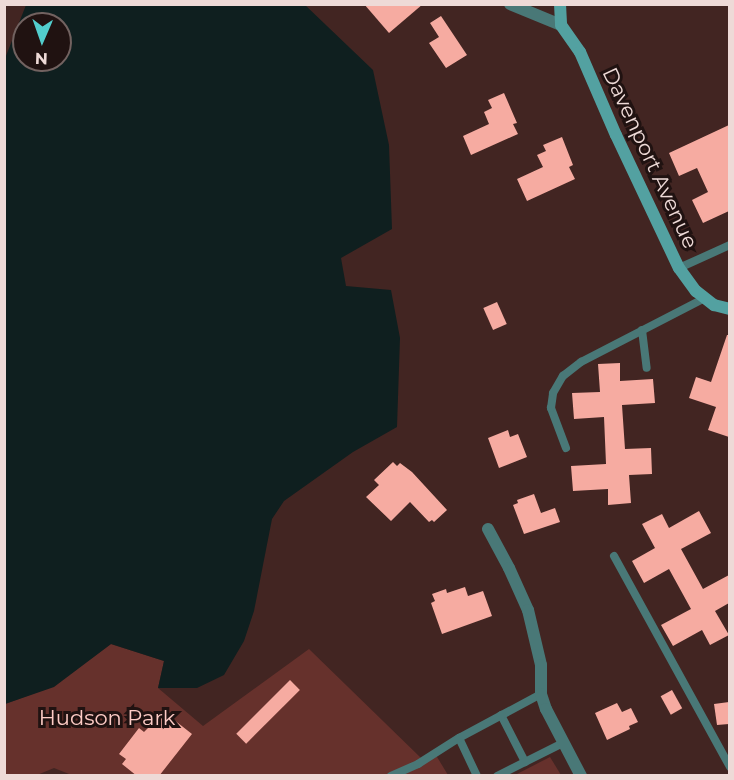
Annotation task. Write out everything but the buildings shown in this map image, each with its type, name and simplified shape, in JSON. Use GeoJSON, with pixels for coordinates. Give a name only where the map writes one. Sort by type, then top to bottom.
{"type":"FeatureCollection","features":[{"type":"Feature","properties":{"kind":"street"},"geometry":{"type":"LineString","coordinates":[[510,4],[561,25],[560,4]]}},
{"type":"Feature","properties":{"kind":"street","name":"Davenport Avenue"},"geometry":{"type":"LineString","coordinates":[[561,25],[580,52],[616,135],[679,268],[696,291],[714,304],[729,309]]}},
{"type":"Feature","properties":{"kind":"street"},"geometry":{"type":"LineString","coordinates":[[488,529],[528,610],[541,665],[541,694],[546,710],[581,776]]}},
{"type":"Feature","properties":{"kind":"lane"},"geometry":{"type":"LineString","coordinates":[[679,268],[729,245]]}},
{"type":"Feature","properties":{"kind":"lane"},"geometry":{"type":"LineString","coordinates":[[566,448],[551,408],[553,393],[563,376],[581,362],[705,298]]}},
{"type":"Feature","properties":{"kind":"lane"},"geometry":{"type":"LineString","coordinates":[[642,330],[647,368]]}},
{"type":"Feature","properties":{"kind":"lane"},"geometry":{"type":"LineString","coordinates":[[614,556],[729,767]]}},
{"type":"Feature","properties":{"kind":"lane"},"geometry":{"type":"LineString","coordinates":[[391,776],[418,764],[459,738],[541,694]]}},
{"type":"Feature","properties":{"kind":"lane"},"geometry":{"type":"LineString","coordinates":[[501,715],[525,762]]}},
{"type":"Feature","properties":{"kind":"lane"},"geometry":{"type":"LineString","coordinates":[[459,738],[477,776]]}},
{"type":"Feature","properties":{"kind":"lane"},"geometry":{"type":"LineString","coordinates":[[496,776],[563,743]]}},
{"type":"Feature","properties":{"kind":"green space","name":"Hudson Park"},"geometry":{"type":"Polygon","coordinates":[[[111,644],[164,661],[158,688],[203,726],[309,649],[421,758],[434,752],[448,775],[74,776],[54,768],[37,775],[5,776],[5,704],[54,686],[111,644]]]}},
{"type":"Feature","properties":{"kind":"green space"},"geometry":{"type":"Polygon","coordinates":[[[550,757],[561,775],[515,775],[550,757]]]}},
{"type":"Feature","properties":{"kind":"shaded area"},"geometry":{"type":"Polygon","coordinates":[[[304,4],[373,70],[389,145],[392,229],[341,258],[346,286],[391,290],[400,338],[397,427],[353,452],[284,501],[272,519],[254,611],[244,641],[224,675],[197,688],[158,688],[164,661],[111,644],[54,687],[5,704],[4,61],[12,41],[12,72],[72,72],[72,12],[23,12],[26,5],[304,4]]]}}]}
